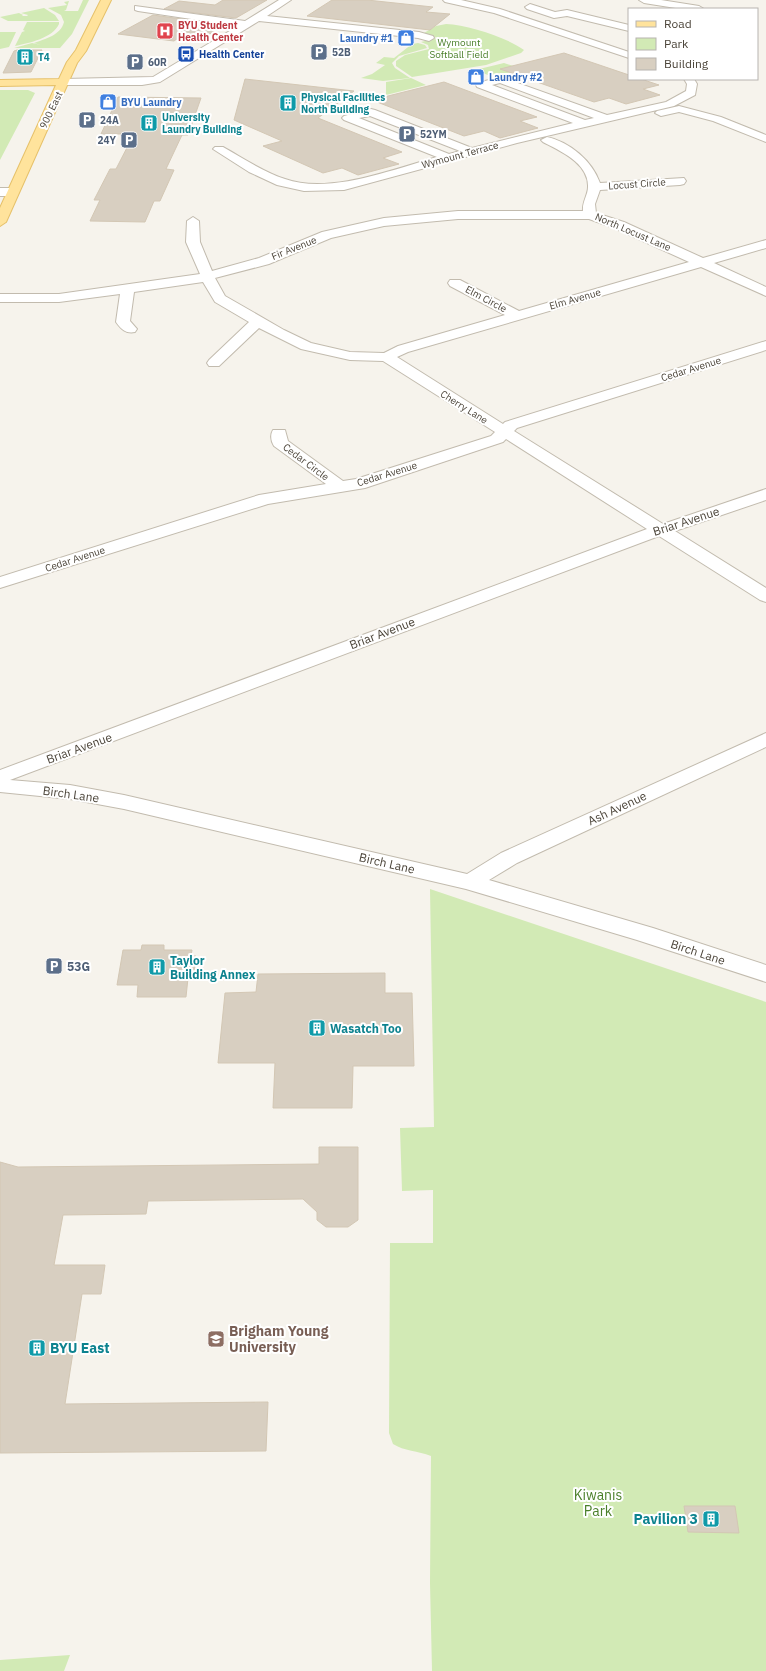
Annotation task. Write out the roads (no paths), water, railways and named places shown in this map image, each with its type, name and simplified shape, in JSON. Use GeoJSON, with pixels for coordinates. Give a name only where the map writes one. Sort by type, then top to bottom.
{"type":"FeatureCollection","features":[{"type":"Feature","properties":{"kind":"main road","name":"900 East"},"geometry":{"type":"LineString","coordinates":[[0,222],[72,62],[81,51],[106,0]]}},
{"type":"Feature","properties":{"kind":"main road"},"geometry":{"type":"LineString","coordinates":[[0,83],[64,82]]}},
{"type":"Feature","properties":{"kind":"street"},"geometry":{"type":"LineString","coordinates":[[64,82],[151,81],[286,0]]}},
{"type":"Feature","properties":{"kind":"street"},"geometry":{"type":"LineString","coordinates":[[448,0],[497,11],[628,55]]}},
{"type":"Feature","properties":{"kind":"street"},"geometry":{"type":"LineString","coordinates":[[644,0],[693,8]]}},
{"type":"Feature","properties":{"kind":"street"},"geometry":{"type":"LineString","coordinates":[[518,3],[554,15],[567,13],[628,28]]}},
{"type":"Feature","properties":{"kind":"street"},"geometry":{"type":"LineString","coordinates":[[138,8],[247,24]]}},
{"type":"Feature","properties":{"kind":"street"},"geometry":{"type":"LineString","coordinates":[[257,18],[413,31],[429,38]]}},
{"type":"Feature","properties":{"kind":"street"},"geometry":{"type":"LineString","coordinates":[[585,124],[481,85],[501,80],[607,119]]}},
{"type":"Feature","properties":{"kind":"street","name":"Wymount Terrace"},"geometry":{"type":"LineString","coordinates":[[219,149],[269,176],[292,185],[306,187],[344,186],[472,152],[679,101],[691,93],[692,84],[690,80]]}},
{"type":"Feature","properties":{"kind":"street"},"geometry":{"type":"LineString","coordinates":[[594,187],[590,171],[585,164],[570,153],[547,140],[679,109],[717,119],[766,139]]}},
{"type":"Feature","properties":{"kind":"street"},"geometry":{"type":"LineString","coordinates":[[449,158],[348,118],[371,112],[472,152]]}},
{"type":"Feature","properties":{"kind":"street","name":"Locust Circle"},"geometry":{"type":"LineString","coordinates":[[594,187],[680,181]]}},
{"type":"Feature","properties":{"kind":"street","name":"North Locust Lane"},"geometry":{"type":"LineString","coordinates":[[594,187],[588,208],[590,214],[619,225],[703,262],[766,292]]}},
{"type":"Feature","properties":{"kind":"street"},"geometry":{"type":"LineString","coordinates":[[0,192],[13,192]]}},
{"type":"Feature","properties":{"kind":"street","name":"Fir Avenue"},"geometry":{"type":"LineString","coordinates":[[0,298],[59,298],[208,277],[264,260],[327,235],[384,222],[458,215],[590,214]]}},
{"type":"Feature","properties":{"kind":"street"},"geometry":{"type":"LineString","coordinates":[[193,221],[194,242],[214,291],[220,299],[306,346],[350,356],[386,357]]}},
{"type":"Feature","properties":{"kind":"street","name":"Elm Avenue"},"geometry":{"type":"LineString","coordinates":[[386,357],[403,349],[766,244]]}},
{"type":"Feature","properties":{"kind":"street","name":"Elm Circle"},"geometry":{"type":"LineString","coordinates":[[455,283],[517,316]]}},
{"type":"Feature","properties":{"kind":"street"},"geometry":{"type":"LineString","coordinates":[[128,289],[123,322],[130,329]]}},
{"type":"Feature","properties":{"kind":"street"},"geometry":{"type":"LineString","coordinates":[[214,363],[258,321]]}},
{"type":"Feature","properties":{"kind":"street","name":"Cedar Avenue"},"geometry":{"type":"LineString","coordinates":[[0,584],[265,499],[359,484],[497,439],[511,425],[766,345]]}},
{"type":"Feature","properties":{"kind":"street","name":"Cherry Lane"},"geometry":{"type":"LineString","coordinates":[[386,357],[766,596]]}},
{"type":"Feature","properties":{"kind":"street","name":"Cedar Circle"},"geometry":{"type":"LineString","coordinates":[[280,433],[280,443],[340,487]]}},
{"type":"Feature","properties":{"kind":"street","name":"Briar Avenue"},"geometry":{"type":"LineString","coordinates":[[0,777],[660,530],[766,494]]}},
{"type":"Feature","properties":{"kind":"street","name":"Ash Avenue"},"geometry":{"type":"LineString","coordinates":[[470,882],[509,858],[766,739]]}},
{"type":"Feature","properties":{"kind":"street","name":"Birch Lane"},"geometry":{"type":"LineString","coordinates":[[0,786],[70,792],[124,802],[470,882],[645,934],[766,974]]}},
{"type":"Feature","properties":{"kind":"place","name":"BYU Student Health Center"},"geometry":{"type":"Point","coordinates":[165,31]}},
{"type":"Feature","properties":{"kind":"place","name":"Laundry #1"},"geometry":{"type":"Point","coordinates":[406,38]}},
{"type":"Feature","properties":{"kind":"place","name":"52B"},"geometry":{"type":"Point","coordinates":[319,52]}},
{"type":"Feature","properties":{"kind":"place","name":"Health Center"},"geometry":{"type":"Point","coordinates":[186,54]}},
{"type":"Feature","properties":{"kind":"place","name":"T4"},"geometry":{"type":"Point","coordinates":[25,57]}},
{"type":"Feature","properties":{"kind":"place","name":"60R"},"geometry":{"type":"Point","coordinates":[135,62]}},
{"type":"Feature","properties":{"kind":"place","name":"Laundry #2"},"geometry":{"type":"Point","coordinates":[476,77]}},
{"type":"Feature","properties":{"kind":"place","name":"BYU Laundry"},"geometry":{"type":"Point","coordinates":[108,102]}},
{"type":"Feature","properties":{"kind":"place","name":"Physical Facilities North Building"},"geometry":{"type":"Point","coordinates":[288,103]}},
{"type":"Feature","properties":{"kind":"place","name":"24A"},"geometry":{"type":"Point","coordinates":[87,120]}},
{"type":"Feature","properties":{"kind":"place","name":"University Laundry Building"},"geometry":{"type":"Point","coordinates":[149,123]}},
{"type":"Feature","properties":{"kind":"place","name":"52YM"},"geometry":{"type":"Point","coordinates":[407,134]}},
{"type":"Feature","properties":{"kind":"place","name":"24Y"},"geometry":{"type":"Point","coordinates":[129,140]}},
{"type":"Feature","properties":{"kind":"place","name":"53G"},"geometry":{"type":"Point","coordinates":[54,966]}},
{"type":"Feature","properties":{"kind":"place","name":"Taylor Building Annex"},"geometry":{"type":"Point","coordinates":[157,967]}},
{"type":"Feature","properties":{"kind":"place","name":"Wasatch Too"},"geometry":{"type":"Point","coordinates":[317,1028]}},
{"type":"Feature","properties":{"kind":"place","name":"Brigham Young University"},"geometry":{"type":"Point","coordinates":[216,1339]}},
{"type":"Feature","properties":{"kind":"place","name":"BYU East"},"geometry":{"type":"Point","coordinates":[37,1348]}},
{"type":"Feature","properties":{"kind":"place","name":"Pavilion 3"},"geometry":{"type":"Point","coordinates":[711,1519]}},
{"type":"Feature","properties":{"kind":"park label","name":"Wymount Softball Field"},"geometry":{"type":"Point","coordinates":[459,48]}},
{"type":"Feature","properties":{"kind":"park label","name":"Kiwanis Park"},"geometry":{"type":"Point","coordinates":[598,1504]}}]}
